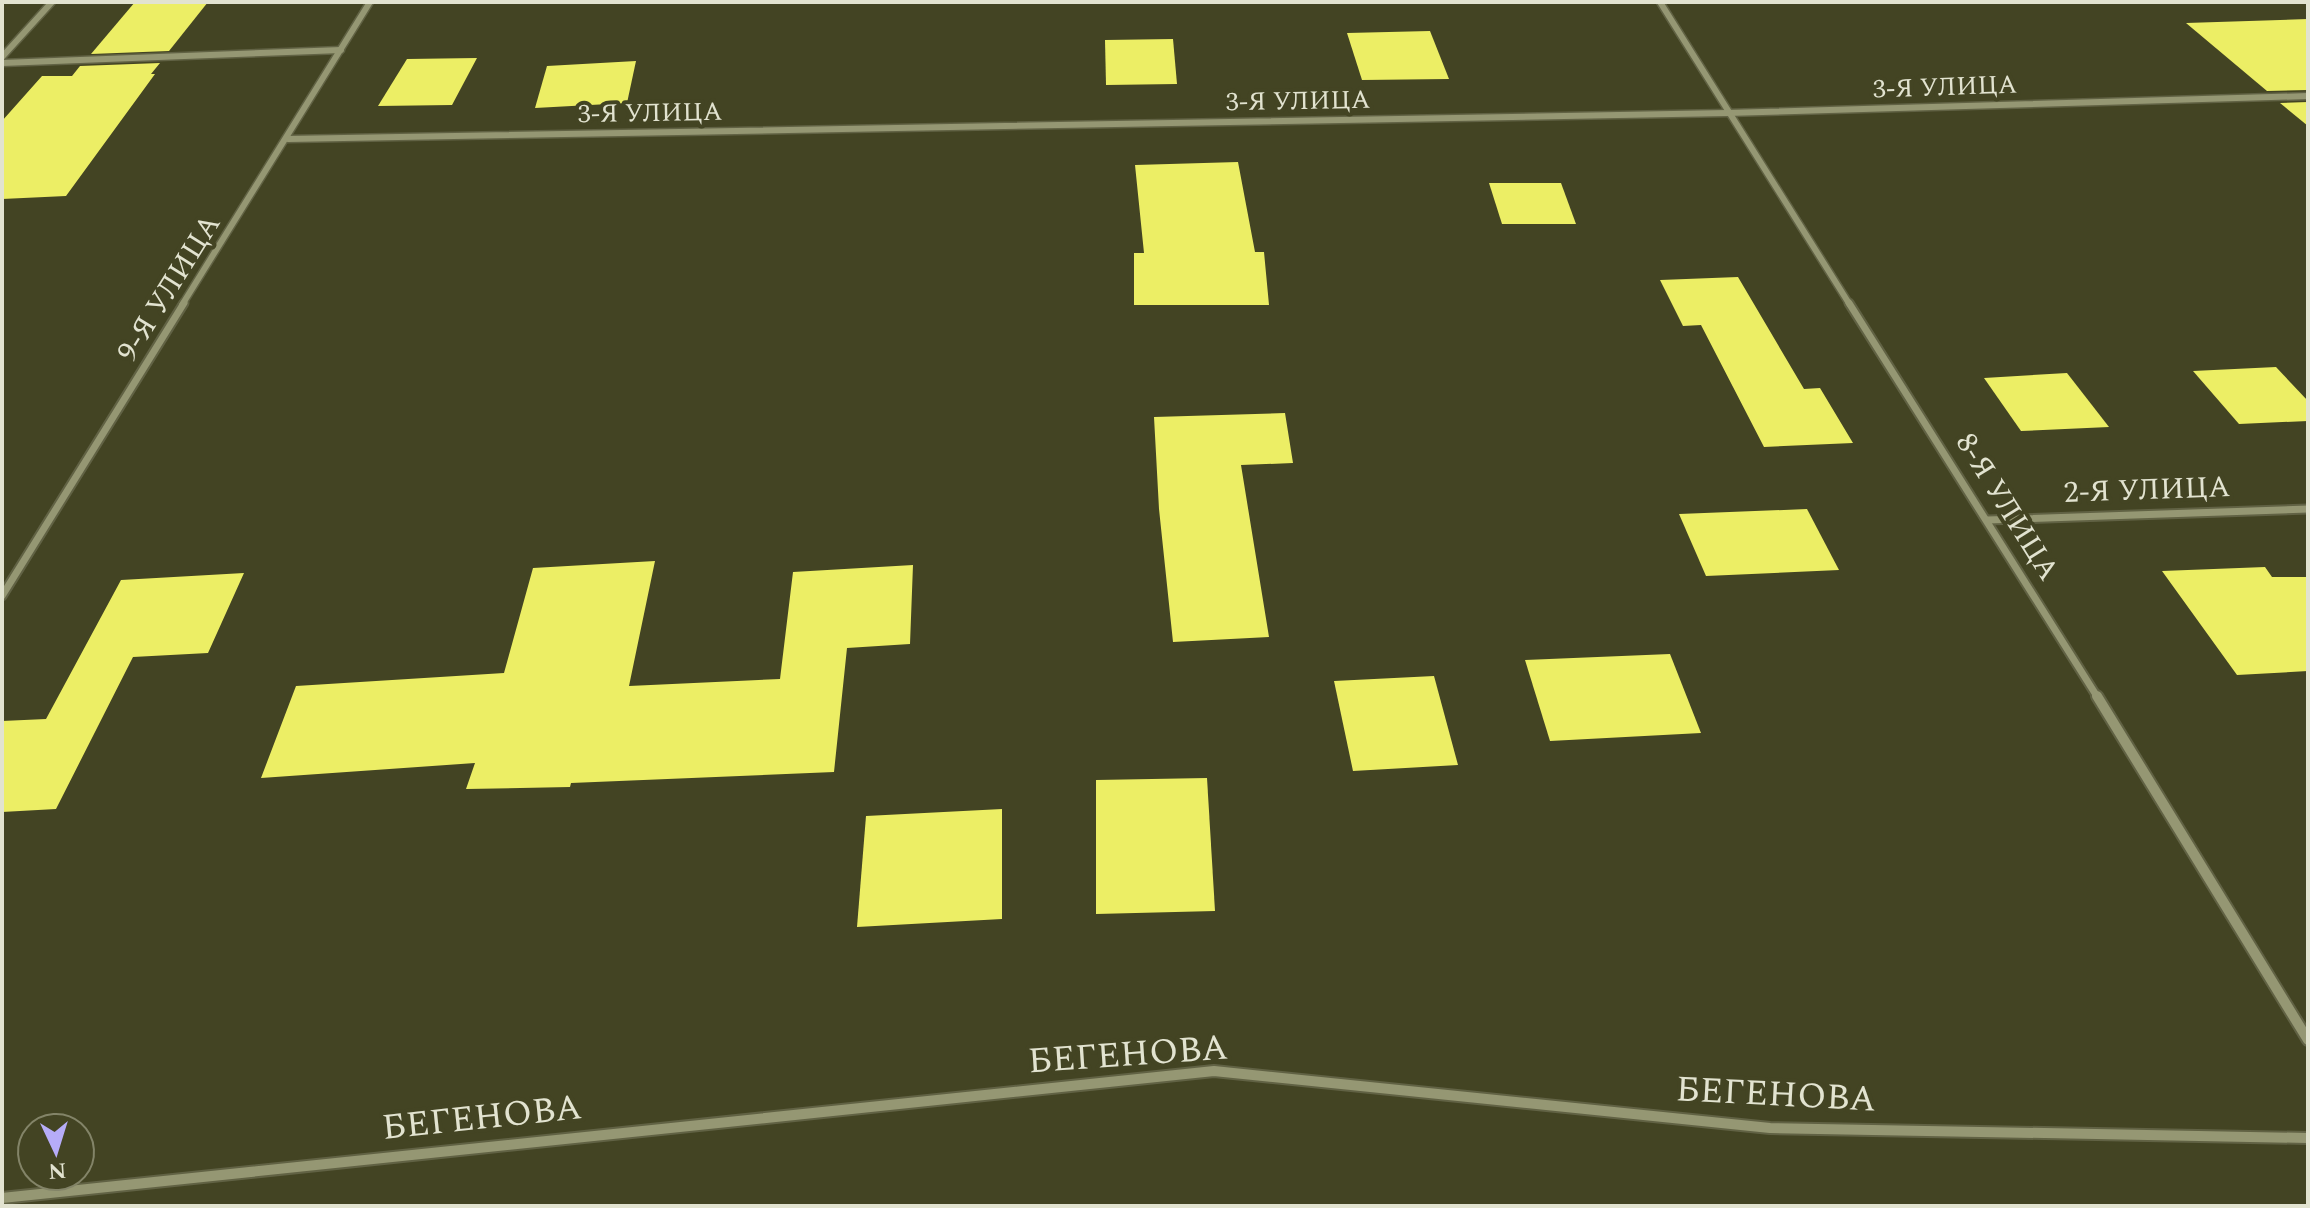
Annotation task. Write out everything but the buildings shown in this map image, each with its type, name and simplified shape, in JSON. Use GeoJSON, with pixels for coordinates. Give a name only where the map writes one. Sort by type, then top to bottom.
{"type":"FeatureCollection","features":[{"type":"Feature","properties":{"kind":"street"},"geometry":{"type":"LineString","coordinates":[[2,57],[52,2]]}},
{"type":"Feature","properties":{"kind":"street","name":"9-Я УЛИЦА"},"geometry":{"type":"LineString","coordinates":[[2,596],[288,139],[370,2]]}},
{"type":"Feature","properties":{"kind":"street","name":"8-Я УЛИЦА"},"geometry":{"type":"LineString","coordinates":[[1660,2],[1727,113],[1988,520],[2308,1040]]}},
{"type":"Feature","properties":{"kind":"street"},"geometry":{"type":"LineString","coordinates":[[2,63],[341,50]]}},
{"type":"Feature","properties":{"kind":"street","name":"3-Я УЛИЦА"},"geometry":{"type":"LineString","coordinates":[[288,139],[1727,113],[2308,96]]}},
{"type":"Feature","properties":{"kind":"street","name":"2-Я УЛИЦА"},"geometry":{"type":"LineString","coordinates":[[1988,520],[2308,509]]}},
{"type":"Feature","properties":{"kind":"street","name":"БЕГЕНОВА"},"geometry":{"type":"LineString","coordinates":[[2,1198],[1214,1071],[1770,1128],[2308,1138]]}}]}
